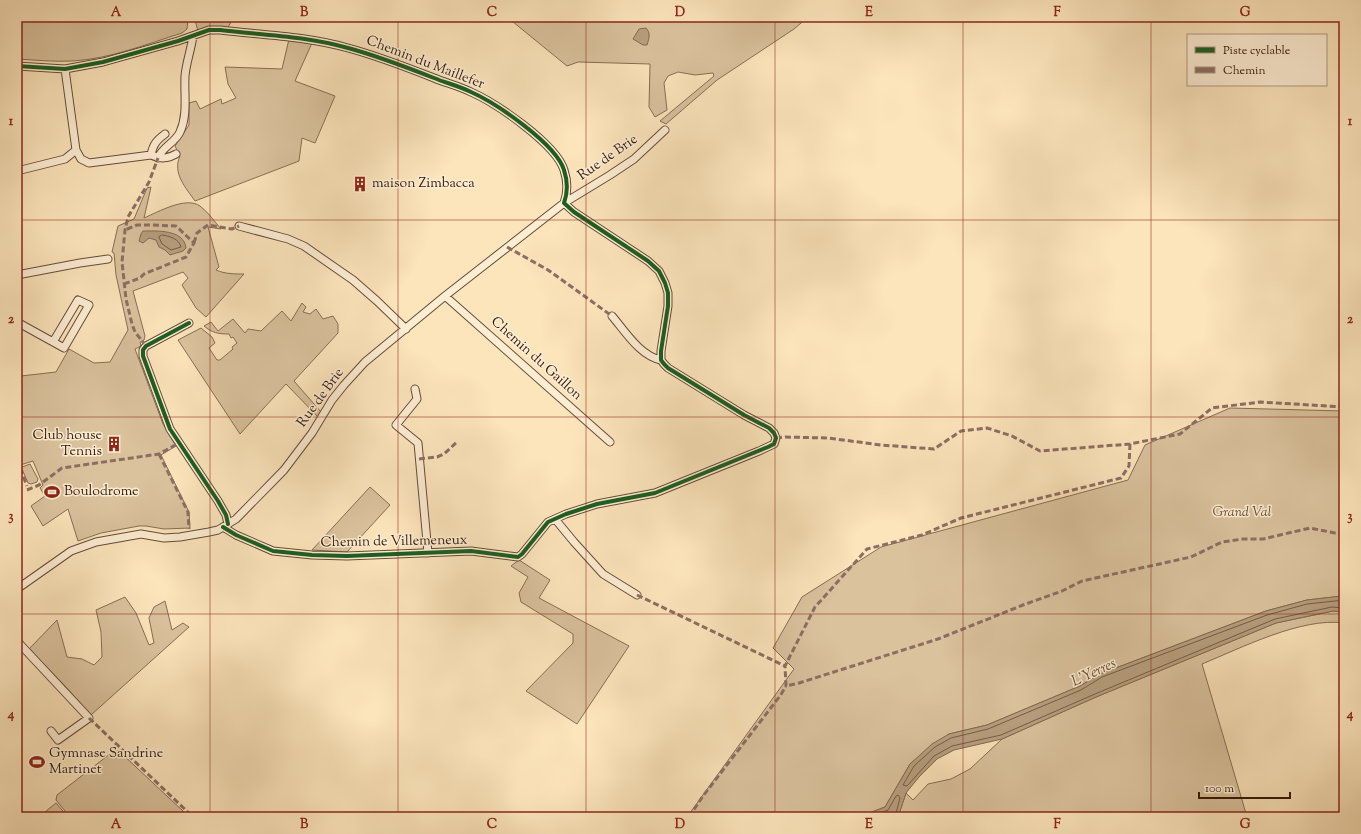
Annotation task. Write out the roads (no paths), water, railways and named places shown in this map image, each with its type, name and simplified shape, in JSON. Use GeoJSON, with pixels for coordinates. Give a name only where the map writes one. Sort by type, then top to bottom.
{"type":"FeatureCollection","features":[{"type":"Feature","properties":{"kind":"street","name":"Chemin du Maillefer"},"geometry":{"type":"LineString","coordinates":[[17,66],[65,69],[104,62],[209,30],[306,38],[348,48],[390,61],[471,92],[506,113],[549,147],[564,169],[567,180],[567,193],[564,203]]}},
{"type":"Feature","properties":{"kind":"street"},"geometry":{"type":"LineString","coordinates":[[65,69],[76,150],[82,159],[89,163],[155,156],[160,154],[180,133],[184,120],[186,103],[185,75],[192,48],[193,36]]}},
{"type":"Feature","properties":{"kind":"street","name":"Rue de Brie"},"geometry":{"type":"LineString","coordinates":[[17,589],[72,552],[96,542],[141,534],[164,538],[180,537],[209,532],[226,526],[240,515],[284,470],[312,433],[332,400],[366,362],[445,296],[564,203],[634,159],[665,130]]}},
{"type":"Feature","properties":{"kind":"street"},"geometry":{"type":"LineString","coordinates":[[155,156],[153,147],[156,141],[165,134]]}},
{"type":"Feature","properties":{"kind":"street"},"geometry":{"type":"LineString","coordinates":[[17,171],[66,159],[76,150]]}},
{"type":"Feature","properties":{"kind":"street"},"geometry":{"type":"LineString","coordinates":[[155,156],[165,159],[176,154]]}},
{"type":"Feature","properties":{"kind":"street"},"geometry":{"type":"LineString","coordinates":[[564,203],[574,212],[648,261],[659,271],[668,293],[668,306],[661,360],[654,358],[640,348],[612,316]]}},
{"type":"Feature","properties":{"kind":"street"},"geometry":{"type":"LineString","coordinates":[[239,226],[288,239],[304,246],[353,280],[406,329]]}},
{"type":"Feature","properties":{"kind":"street"},"geometry":{"type":"LineString","coordinates":[[17,275],[108,259]]}},
{"type":"Feature","properties":{"kind":"street","name":"Chemin du Gaillon"},"geometry":{"type":"LineString","coordinates":[[445,296],[610,442]]}},
{"type":"Feature","properties":{"kind":"street"},"geometry":{"type":"LineString","coordinates":[[17,322],[53,342],[64,348],[89,305],[78,300],[53,342]]}},
{"type":"Feature","properties":{"kind":"street"},"geometry":{"type":"LineString","coordinates":[[190,323],[146,346],[143,350],[144,356],[170,429],[218,501],[226,515],[226,526]]}},
{"type":"Feature","properties":{"kind":"street","name":"Chemin de Villemeneux"},"geometry":{"type":"LineString","coordinates":[[226,526],[236,535],[273,551],[312,555],[347,556],[476,552],[518,557],[548,522],[576,510],[597,504],[656,493],[774,444],[776,438],[774,433],[769,428],[744,415],[668,368],[661,360]]}},
{"type":"Feature","properties":{"kind":"street"},"geometry":{"type":"LineString","coordinates":[[415,389],[417,400],[396,425],[418,443],[428,553]]}},
{"type":"Feature","properties":{"kind":"street"},"geometry":{"type":"LineString","coordinates":[[555,519],[603,574],[637,595]]}},
{"type":"Feature","properties":{"kind":"street"},"geometry":{"type":"LineString","coordinates":[[17,641],[89,718],[58,740],[51,731]]}},
{"type":"Feature","properties":{"kind":"water"},"geometry":{"type":"Polygon","coordinates":[[[646,28],[649,32],[649,38],[647,45],[643,45],[633,39],[639,29],[646,28]]]}},
{"type":"Feature","properties":{"kind":"water"},"geometry":{"type":"Polygon","coordinates":[[[143,231],[162,231],[175,234],[184,242],[186,248],[183,251],[170,255],[159,247],[156,240],[149,238],[143,243],[139,241],[143,231]]]}},
{"type":"Feature","properties":{"kind":"water"},"geometry":{"type":"Polygon","coordinates":[[[1344,596],[1344,612],[1333,611],[1276,623],[1096,697],[1002,739],[954,750],[937,759],[919,777],[906,793],[898,817],[862,817],[885,807],[910,764],[932,744],[949,734],[987,725],[1080,686],[1100,674],[1266,611],[1307,600],[1344,596]]]}},
{"type":"Feature","properties":{"kind":"place","name":"maison Zimbacca"},"geometry":{"type":"Point","coordinates":[360,184]}},
{"type":"Feature","properties":{"kind":"place","name":"Club house Tennis"},"geometry":{"type":"Point","coordinates":[114,444]}},
{"type":"Feature","properties":{"kind":"place","name":"Boulodrome"},"geometry":{"type":"Point","coordinates":[52,492]}},
{"type":"Feature","properties":{"kind":"place","name":"Gymnase Sandrine Martinet"},"geometry":{"type":"Point","coordinates":[37,762]}},
{"type":"Feature","properties":{"kind":"park label","name":"Grand Val"},"geometry":{"type":"Point","coordinates":[1242,513]}},
{"type":"Feature","properties":{"kind":"water label","name":"L'Yerres"},"geometry":{"type":"Point","coordinates":[1094,673]}}]}
